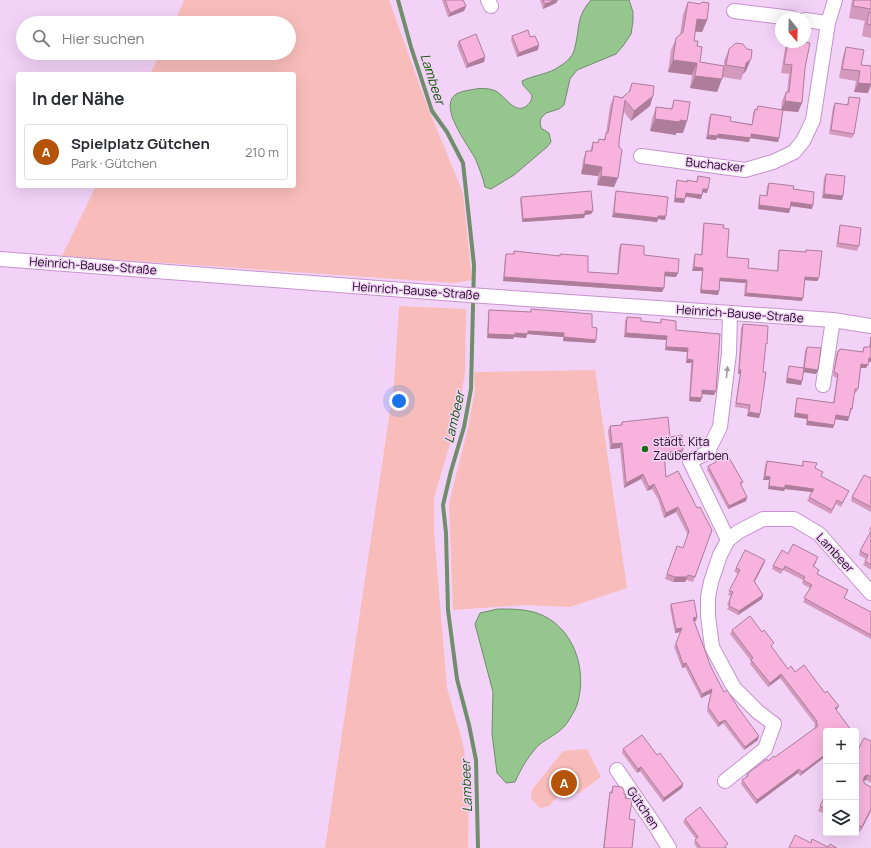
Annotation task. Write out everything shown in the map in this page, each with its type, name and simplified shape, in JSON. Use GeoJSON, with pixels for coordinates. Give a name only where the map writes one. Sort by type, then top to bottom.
{"type":"FeatureCollection","features":[{"type":"Feature","properties":{"kind":"street","name":"Buchacker"},"geometry":{"type":"LineString","coordinates":[[641,156],[745,170],[773,162],[794,152],[803,141],[813,120],[828,23],[835,0]]}},
{"type":"Feature","properties":{"kind":"street"},"geometry":{"type":"LineString","coordinates":[[734,11],[775,16]]}},
{"type":"Feature","properties":{"kind":"street"},"geometry":{"type":"LineString","coordinates":[[811,21],[828,23]]}},
{"type":"Feature","properties":{"kind":"street","name":"Heinrich-Bause-Straße"},"geometry":{"type":"LineString","coordinates":[[0,259],[474,295],[833,320],[871,326]]}},
{"type":"Feature","properties":{"kind":"street"},"geometry":{"type":"LineString","coordinates":[[728,540],[690,461],[707,453],[720,427],[729,353],[730,313]]}},
{"type":"Feature","properties":{"kind":"street"},"geometry":{"type":"LineString","coordinates":[[823,385],[833,320]]}},
{"type":"Feature","properties":{"kind":"street","name":"Lambeer"},"geometry":{"type":"LineString","coordinates":[[725,781],[765,749],[774,724],[758,712],[734,688],[712,647],[708,616],[708,597],[711,582],[720,555],[728,540],[738,532],[763,519],[794,519],[819,534],[871,593]]}},
{"type":"Feature","properties":{"kind":"street","name":"Gütchen"},"geometry":{"type":"LineString","coordinates":[[617,770],[669,848]]}},
{"type":"Feature","properties":{"kind":"shaded area"},"geometry":{"type":"Polygon","coordinates":[[[184,0],[389,0],[425,100],[463,193],[472,280],[454,283],[62,256],[95,188],[296,188],[296,72],[151,72],[157,60],[296,60],[296,16],[177,16],[184,0]]]}},
{"type":"Feature","properties":{"kind":"shaded area"},"geometry":{"type":"Polygon","coordinates":[[[591,0],[629,0],[633,12],[631,34],[616,54],[577,70],[570,79],[564,105],[559,109],[546,113],[541,118],[541,128],[549,133],[551,142],[547,147],[514,175],[491,189],[485,187],[475,158],[454,121],[451,111],[451,102],[455,95],[465,91],[486,89],[497,92],[516,108],[527,106],[532,99],[532,95],[523,85],[522,81],[552,71],[570,58],[577,40],[579,22],[586,6],[591,0]]]}},
{"type":"Feature","properties":{"kind":"shaded area"},"geometry":{"type":"Polygon","coordinates":[[[399,306],[466,309],[465,372],[458,417],[434,497],[434,532],[447,688],[463,744],[469,782],[468,848],[325,848],[394,384],[399,306]]]}},
{"type":"Feature","properties":{"kind":"shaded area"},"geometry":{"type":"Polygon","coordinates":[[[595,370],[627,588],[570,607],[524,605],[453,610],[449,503],[468,428],[475,390],[474,372],[595,370]]]}},
{"type":"Feature","properties":{"kind":"shaded area"},"geometry":{"type":"Polygon","coordinates":[[[498,609],[522,610],[537,613],[550,619],[569,639],[579,664],[581,678],[577,705],[567,723],[558,732],[536,748],[515,782],[506,783],[497,773],[492,734],[493,692],[475,624],[480,613],[498,609]]]}},
{"type":"Feature","properties":{"kind":"shaded area"},"geometry":{"type":"Polygon","coordinates":[[[587,749],[601,777],[579,793],[563,791],[549,806],[540,808],[531,799],[532,790],[563,751],[587,749]]]}},
{"type":"Feature","properties":{"kind":"building"},"geometry":{"type":"Polygon","coordinates":[[[445,0],[463,0],[466,6],[450,13],[445,0]]]}},
{"type":"Feature","properties":{"kind":"building"},"geometry":{"type":"Polygon","coordinates":[[[543,0],[555,0],[545,4],[543,0]]]}},
{"type":"Feature","properties":{"kind":"building"},"geometry":{"type":"Polygon","coordinates":[[[854,0],[871,0],[871,9],[853,6],[854,0]]]}},
{"type":"Feature","properties":{"kind":"building"},"geometry":{"type":"Polygon","coordinates":[[[688,2],[700,4],[702,2],[709,3],[707,20],[697,19],[694,41],[698,41],[697,46],[702,47],[700,62],[724,66],[722,79],[695,76],[697,63],[673,60],[676,38],[683,32],[688,2]]]}},
{"type":"Feature","properties":{"kind":"building"},"geometry":{"type":"Polygon","coordinates":[[[869,12],[871,13],[871,25],[867,24],[869,12]]]}},
{"type":"Feature","properties":{"kind":"building"},"geometry":{"type":"Polygon","coordinates":[[[528,30],[530,37],[535,36],[539,45],[519,53],[512,36],[528,30]]]}},
{"type":"Feature","properties":{"kind":"building"},"geometry":{"type":"Polygon","coordinates":[[[476,34],[485,57],[468,64],[459,41],[476,34]]]}},
{"type":"Feature","properties":{"kind":"building"},"geometry":{"type":"Polygon","coordinates":[[[736,43],[743,44],[747,49],[752,50],[751,59],[746,63],[745,68],[726,65],[729,49],[736,43]]]}},
{"type":"Feature","properties":{"kind":"building"},"geometry":{"type":"Polygon","coordinates":[[[846,47],[864,50],[861,65],[871,66],[871,84],[858,83],[860,71],[842,69],[846,47]]]}},
{"type":"Feature","properties":{"kind":"building"},"geometry":{"type":"Polygon","coordinates":[[[787,48],[809,48],[805,68],[802,103],[785,101],[786,92],[789,92],[792,65],[784,64],[787,48]]]}},
{"type":"Feature","properties":{"kind":"building"},"geometry":{"type":"Polygon","coordinates":[[[632,83],[654,86],[653,96],[634,111],[625,100],[619,141],[619,147],[622,150],[618,178],[601,176],[602,167],[584,164],[586,151],[592,151],[593,142],[598,143],[599,139],[605,140],[606,133],[608,133],[614,96],[623,98],[630,91],[632,83]]]}},
{"type":"Feature","properties":{"kind":"building"},"geometry":{"type":"Polygon","coordinates":[[[849,97],[860,98],[854,134],[831,130],[835,103],[848,105],[849,97]]]}},
{"type":"Feature","properties":{"kind":"building"},"geometry":{"type":"Polygon","coordinates":[[[674,100],[690,102],[687,121],[680,120],[680,122],[655,119],[656,107],[672,109],[674,100]]]}},
{"type":"Feature","properties":{"kind":"building"},"geometry":{"type":"Polygon","coordinates":[[[758,106],[783,110],[779,138],[751,134],[751,138],[718,134],[718,136],[708,135],[711,114],[731,117],[730,121],[752,125],[755,109],[757,110],[758,106]]]}},
{"type":"Feature","properties":{"kind":"building"},"geometry":{"type":"Polygon","coordinates":[[[826,174],[845,176],[843,196],[824,194],[826,174]]]}},
{"type":"Feature","properties":{"kind":"building"},"geometry":{"type":"Polygon","coordinates":[[[698,176],[710,178],[708,189],[703,189],[702,195],[686,193],[685,199],[675,198],[677,180],[697,182],[698,176]]]}},
{"type":"Feature","properties":{"kind":"building"},"geometry":{"type":"Polygon","coordinates":[[[769,183],[794,186],[793,189],[814,192],[813,205],[791,202],[790,209],[759,205],[760,195],[767,196],[769,183]]]}},
{"type":"Feature","properties":{"kind":"building"},"geometry":{"type":"Polygon","coordinates":[[[591,191],[593,211],[585,211],[585,214],[523,219],[521,197],[591,191]]]}},
{"type":"Feature","properties":{"kind":"building"},"geometry":{"type":"Polygon","coordinates":[[[616,191],[668,197],[666,216],[658,216],[658,218],[614,213],[616,191]]]}},
{"type":"Feature","properties":{"kind":"building"},"geometry":{"type":"Polygon","coordinates":[[[704,223],[724,225],[723,228],[729,229],[727,257],[749,259],[748,268],[778,271],[779,250],[806,252],[806,250],[822,251],[819,277],[805,277],[803,298],[746,293],[747,280],[720,278],[719,291],[701,290],[703,268],[694,267],[695,254],[702,255],[704,223]]]}},
{"type":"Feature","properties":{"kind":"building"},"geometry":{"type":"Polygon","coordinates":[[[840,225],[861,228],[859,246],[838,243],[840,225]]]}},
{"type":"Feature","properties":{"kind":"building"},"geometry":{"type":"Polygon","coordinates":[[[621,244],[644,246],[644,255],[679,259],[678,273],[665,272],[664,288],[504,277],[506,254],[514,254],[514,251],[560,256],[560,254],[588,256],[588,272],[618,274],[621,244]]]}},
{"type":"Feature","properties":{"kind":"building"},"geometry":{"type":"Polygon","coordinates":[[[531,309],[592,314],[592,327],[597,328],[596,340],[564,337],[564,333],[528,331],[528,334],[515,333],[515,335],[488,334],[489,310],[531,312],[531,309]]]}},
{"type":"Feature","properties":{"kind":"building"},"geometry":{"type":"Polygon","coordinates":[[[627,317],[641,318],[641,321],[661,323],[661,319],[676,321],[676,330],[720,334],[716,391],[702,390],[702,398],[690,397],[693,360],[687,359],[688,348],[666,347],[667,336],[626,333],[627,317]]]}},
{"type":"Feature","properties":{"kind":"building"},"geometry":{"type":"Polygon","coordinates":[[[743,324],[768,326],[763,372],[766,372],[760,414],[749,412],[750,405],[736,403],[741,370],[739,370],[743,324]]]}},
{"type":"Feature","properties":{"kind":"building"},"geometry":{"type":"Polygon","coordinates":[[[871,337],[871,358],[869,358],[868,365],[861,364],[858,389],[855,389],[852,409],[851,408],[849,417],[836,415],[834,425],[807,421],[808,415],[795,413],[797,398],[834,403],[838,374],[834,372],[838,351],[840,349],[863,352],[864,347],[870,347],[871,337]]]}},
{"type":"Feature","properties":{"kind":"building"},"geometry":{"type":"Polygon","coordinates":[[[807,347],[821,348],[818,370],[804,368],[807,347]]]}},
{"type":"Feature","properties":{"kind":"building"},"geometry":{"type":"Polygon","coordinates":[[[789,366],[804,368],[802,381],[787,378],[789,366]]]}},
{"type":"Feature","properties":{"kind":"building"},"geometry":{"type":"Polygon","coordinates":[[[668,417],[670,437],[682,435],[683,450],[664,453],[666,477],[678,471],[697,508],[700,507],[712,530],[695,577],[688,575],[687,577],[675,577],[667,574],[677,546],[683,548],[689,531],[678,507],[666,513],[654,484],[649,487],[643,474],[626,483],[622,443],[612,444],[610,426],[622,425],[622,422],[668,417]]]}},
{"type":"Feature","properties":{"kind":"building"},"geometry":{"type":"Polygon","coordinates":[[[728,456],[743,482],[740,483],[747,497],[729,506],[708,466],[716,462],[716,460],[728,456]]]}},
{"type":"Feature","properties":{"kind":"building"},"geometry":{"type":"Polygon","coordinates":[[[767,461],[803,466],[803,461],[817,463],[815,468],[823,472],[821,476],[849,491],[842,503],[837,500],[832,510],[809,497],[814,489],[785,485],[785,488],[769,486],[770,477],[765,476],[767,461]]]}},
{"type":"Feature","properties":{"kind":"building"},"geometry":{"type":"Polygon","coordinates":[[[864,475],[871,478],[871,507],[852,497],[864,475]]]}},
{"type":"Feature","properties":{"kind":"building"},"geometry":{"type":"Polygon","coordinates":[[[871,531],[871,565],[865,561],[868,555],[860,551],[871,531]]]}},
{"type":"Feature","properties":{"kind":"building"},"geometry":{"type":"Polygon","coordinates":[[[793,544],[818,557],[813,566],[819,570],[817,574],[848,590],[844,598],[871,612],[871,635],[804,598],[812,585],[803,580],[805,577],[785,566],[783,570],[773,566],[782,550],[788,554],[793,544]]]}},
{"type":"Feature","properties":{"kind":"building"},"geometry":{"type":"Polygon","coordinates":[[[745,550],[765,560],[754,581],[763,595],[739,611],[729,606],[729,601],[733,592],[729,591],[740,570],[736,568],[745,550]]]}},
{"type":"Feature","properties":{"kind":"building"},"geometry":{"type":"Polygon","coordinates":[[[694,600],[697,617],[693,618],[711,667],[724,692],[727,690],[759,736],[745,747],[725,720],[719,723],[708,707],[712,689],[702,694],[686,663],[683,664],[676,643],[682,628],[676,629],[671,604],[694,600]]]}},
{"type":"Feature","properties":{"kind":"building"},"geometry":{"type":"Polygon","coordinates":[[[750,616],[762,632],[764,630],[774,643],[771,646],[788,669],[791,666],[795,672],[804,665],[825,693],[827,691],[839,706],[835,708],[850,728],[823,728],[823,756],[802,772],[799,769],[757,800],[742,780],[748,776],[747,774],[767,759],[768,761],[774,756],[775,757],[818,726],[817,721],[781,674],[770,683],[751,660],[753,658],[732,630],[750,616]]]}},
{"type":"Feature","properties":{"kind":"building"},"geometry":{"type":"Polygon","coordinates":[[[642,735],[657,755],[660,753],[683,784],[664,798],[641,767],[638,769],[623,749],[642,735]]]}},
{"type":"Feature","properties":{"kind":"building"},"geometry":{"type":"Polygon","coordinates":[[[864,738],[871,741],[871,777],[868,775],[865,776],[863,780],[865,784],[871,787],[871,809],[862,827],[859,826],[859,748],[864,738]]]}},
{"type":"Feature","properties":{"kind":"building"},"geometry":{"type":"Polygon","coordinates":[[[613,786],[622,787],[624,794],[626,794],[625,798],[631,799],[632,801],[629,819],[635,820],[632,848],[604,848],[610,792],[612,793],[613,786]]]}},
{"type":"Feature","properties":{"kind":"building"},"geometry":{"type":"Polygon","coordinates":[[[823,800],[823,808],[820,806],[823,800]]]}},
{"type":"Feature","properties":{"kind":"building"},"geometry":{"type":"Polygon","coordinates":[[[700,807],[728,844],[725,846],[726,848],[701,848],[695,840],[698,837],[685,819],[700,807]]]}},
{"type":"Feature","properties":{"kind":"building"},"geometry":{"type":"Polygon","coordinates":[[[795,835],[811,843],[812,839],[828,847],[830,844],[837,848],[789,848],[795,835]]]}},
{"type":"Feature","properties":{"kind":"waterway","name":"Lambeer"},"geometry":{"type":"LineString","coordinates":[[398,0],[411,47],[432,111],[447,132],[463,163],[474,265],[471,389],[464,427],[443,505],[446,533],[448,610],[457,679],[476,760],[478,848]]}},
{"type":"Feature","properties":{"kind":"place","name":"städt. Kita Zauberfarben"},"geometry":{"type":"Point","coordinates":[645,449]}},
{"type":"Feature","properties":{"kind":"place","name":"Spielplatz Gütchen"},"geometry":{"type":"Point","coordinates":[564,783]}}]}
